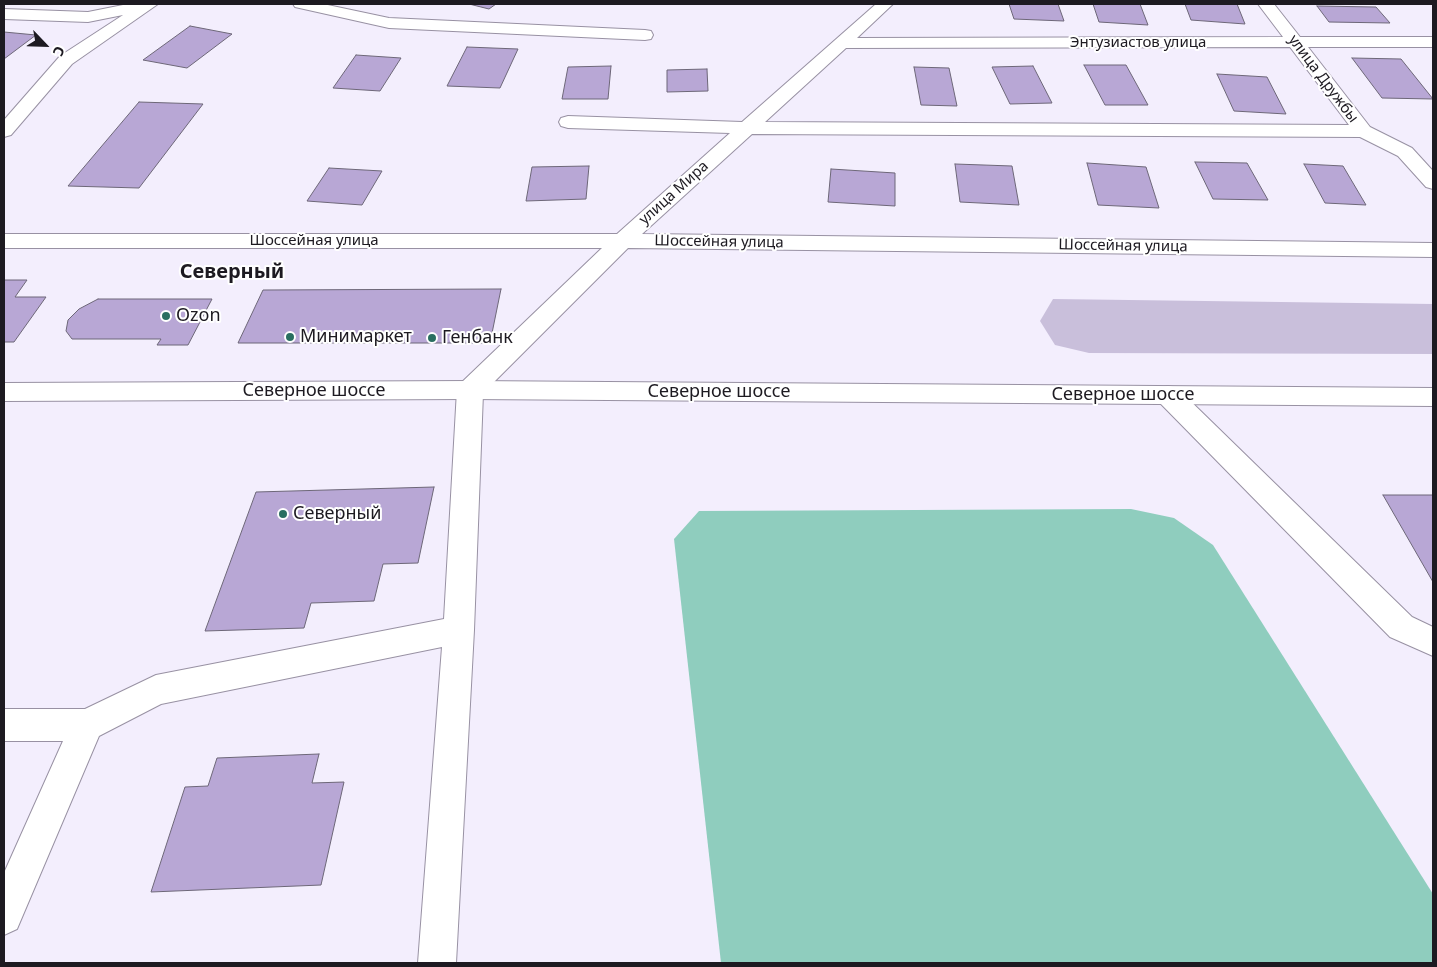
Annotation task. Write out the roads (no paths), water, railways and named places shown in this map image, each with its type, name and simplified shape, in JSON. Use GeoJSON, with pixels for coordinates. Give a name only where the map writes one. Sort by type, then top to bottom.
{"type":"FeatureCollection","features":[{"type":"Feature","properties":{"kind":"street"},"geometry":{"type":"LineString","coordinates":[[4,14],[88,17],[149,4]]}},
{"type":"Feature","properties":{"kind":"street"},"geometry":{"type":"LineString","coordinates":[[4,131],[66,60],[149,4]]}},
{"type":"Feature","properties":{"kind":"street"},"geometry":{"type":"LineString","coordinates":[[301,4],[388,23],[645,35]]}},
{"type":"Feature","properties":{"kind":"street","name":"улица Мира"},"geometry":{"type":"LineString","coordinates":[[470,390],[622,241],[745,128],[885,4]]}},
{"type":"Feature","properties":{"kind":"street","name":"улица Дружбы"},"geometry":{"type":"LineString","coordinates":[[1266,4],[1363,131],[1405,152],[1433,184]]}},
{"type":"Feature","properties":{"kind":"street","name":"Энтузиастов улица"},"geometry":{"type":"LineString","coordinates":[[842,43],[1433,42]]}},
{"type":"Feature","properties":{"kind":"street"},"geometry":{"type":"LineString","coordinates":[[568,122],[745,128],[1363,131]]}},
{"type":"Feature","properties":{"kind":"street","name":"Шоссейная улица"},"geometry":{"type":"LineString","coordinates":[[4,241],[622,241],[1433,250]]}},
{"type":"Feature","properties":{"kind":"street"},"geometry":{"type":"LineString","coordinates":[[437,963],[459,630],[470,390]]}},
{"type":"Feature","properties":{"kind":"street","name":"Северное шоссе"},"geometry":{"type":"LineString","coordinates":[[4,392],[470,390],[1433,397]]}},
{"type":"Feature","properties":{"kind":"street"},"geometry":{"type":"LineString","coordinates":[[1168,395],[1401,627],[1433,642]]}},
{"type":"Feature","properties":{"kind":"street"},"geometry":{"type":"LineString","coordinates":[[4,725],[87,725],[156,690],[459,630]]}},
{"type":"Feature","properties":{"kind":"street"},"geometry":{"type":"LineString","coordinates":[[4,916],[87,725]]}},
{"type":"Feature","properties":{"kind":"place","name":"Ozon"},"geometry":{"type":"Point","coordinates":[166,316]}},
{"type":"Feature","properties":{"kind":"place","name":"Минимаркет"},"geometry":{"type":"Point","coordinates":[290,337]}},
{"type":"Feature","properties":{"kind":"place","name":"Генбанк"},"geometry":{"type":"Point","coordinates":[432,338]}},
{"type":"Feature","properties":{"kind":"place","name":"Северный"},"geometry":{"type":"Point","coordinates":[283,514]}},
{"type":"Feature","properties":{"kind":"district","name":"Северный"},"geometry":{"type":"Point","coordinates":[232,272]}}]}
